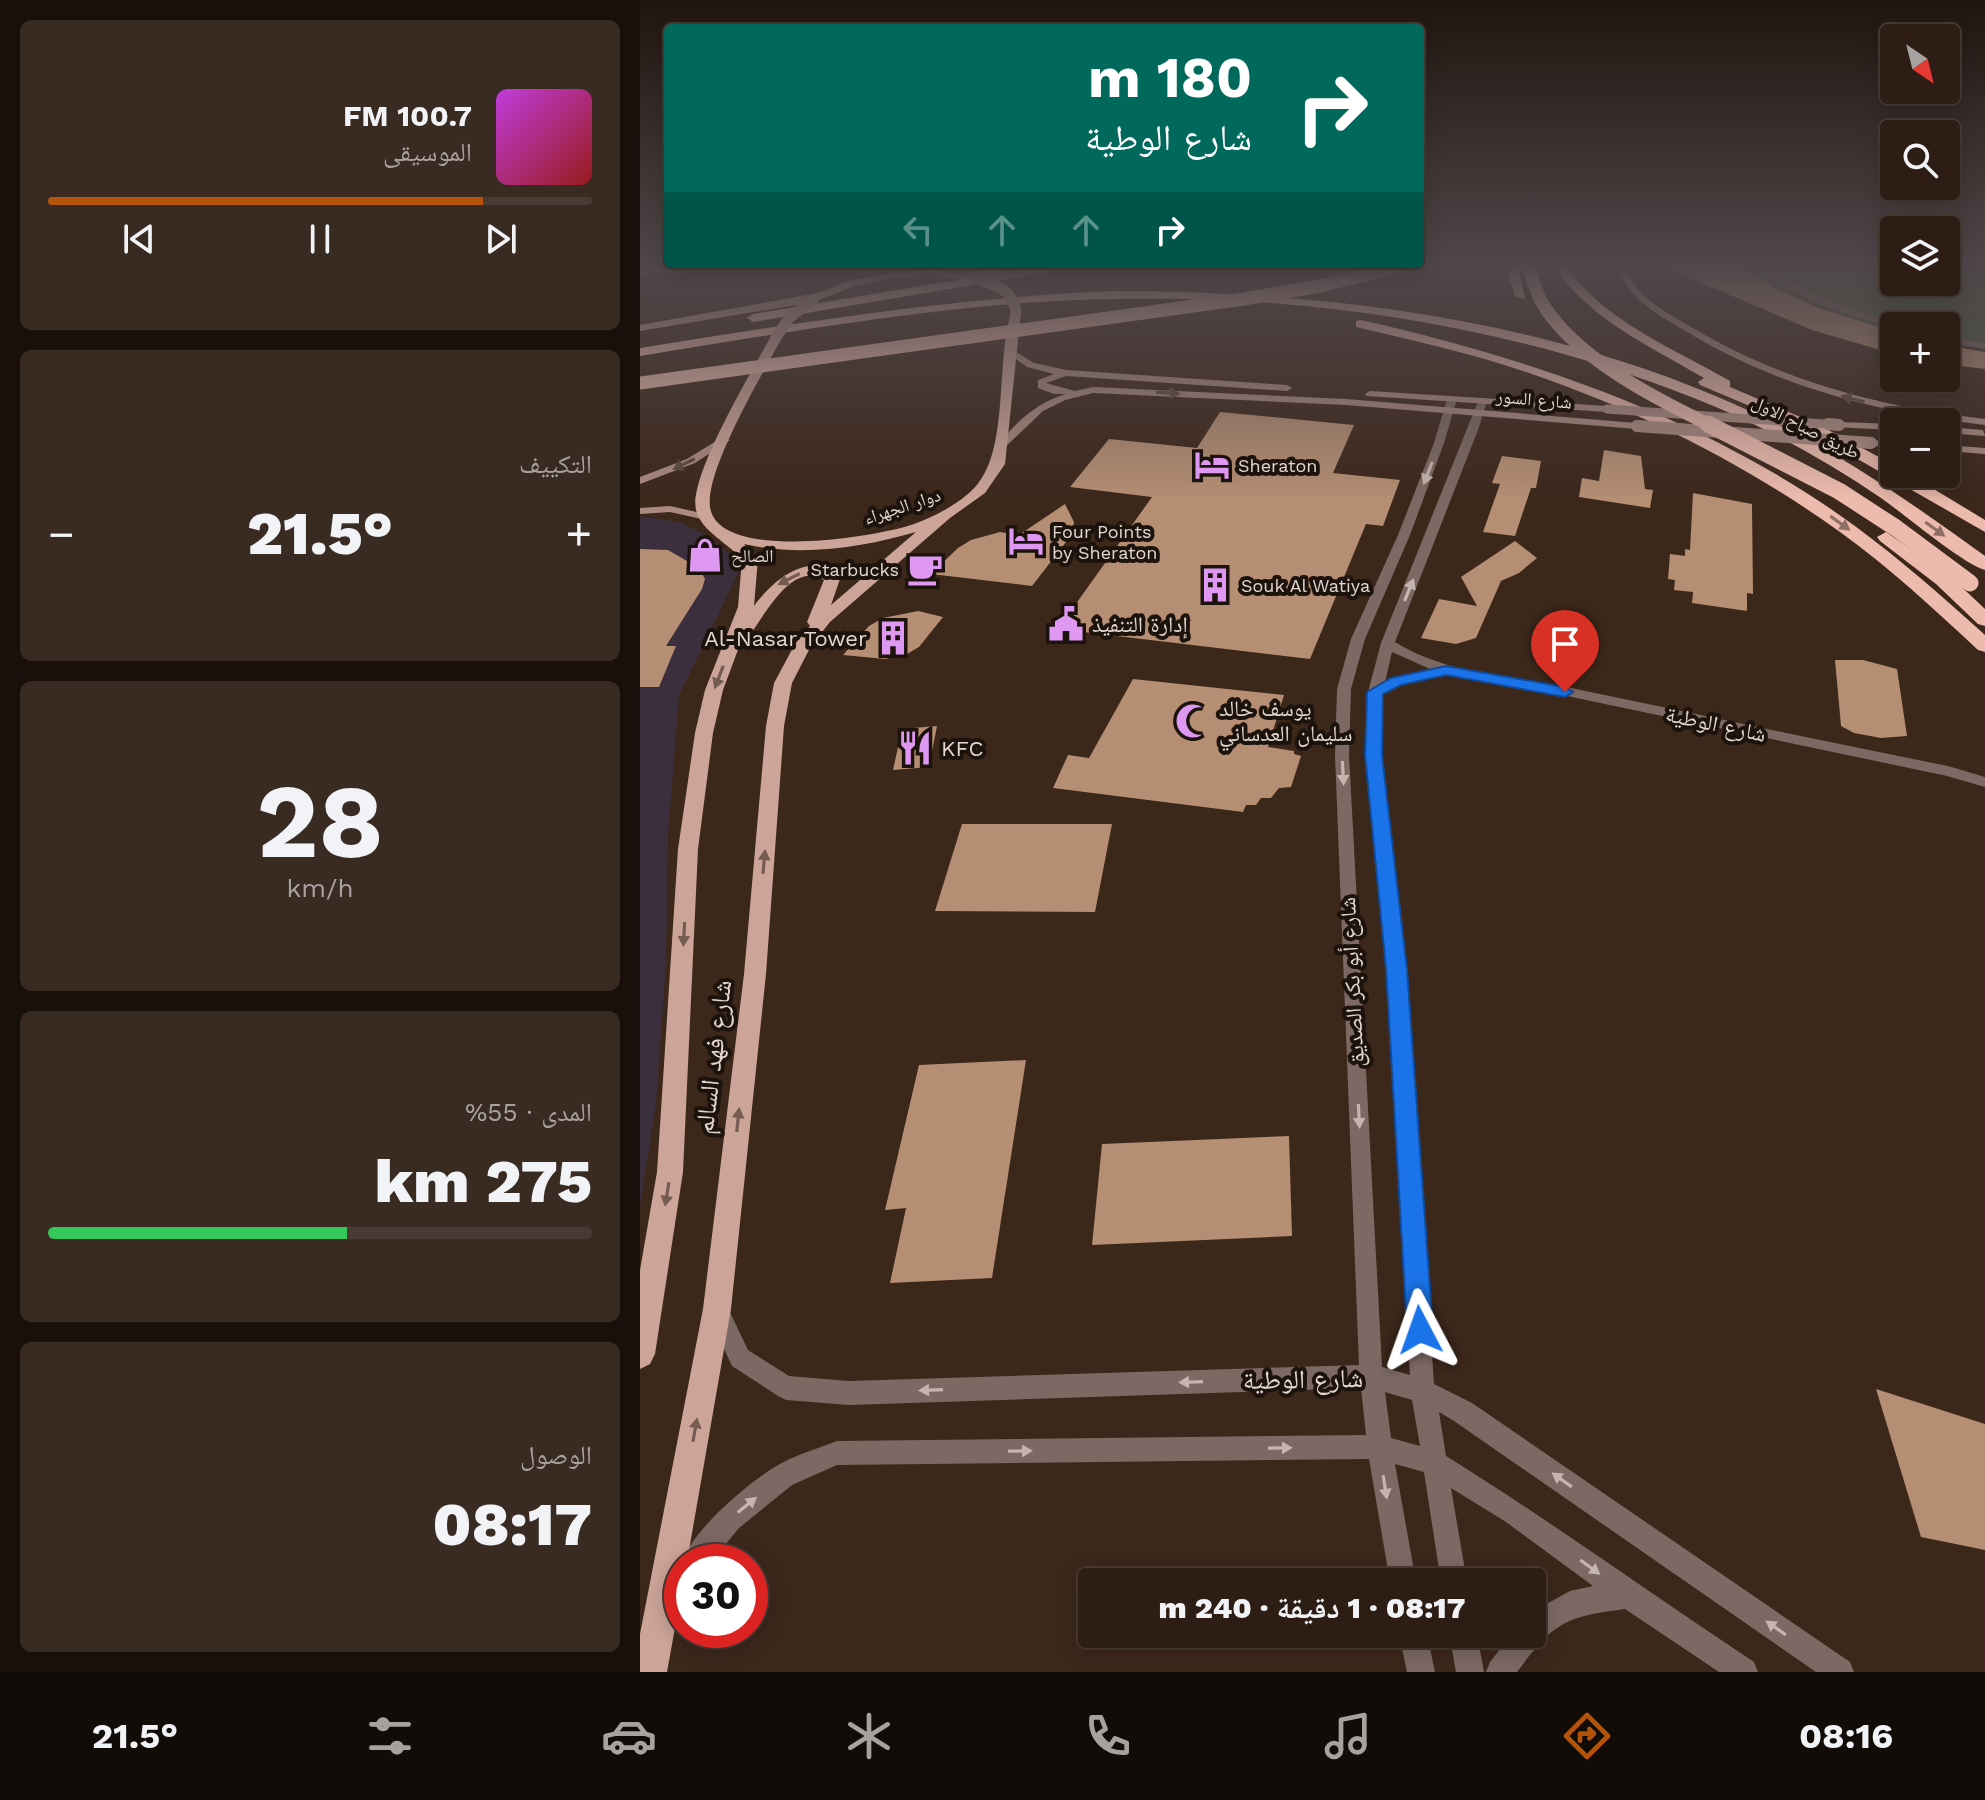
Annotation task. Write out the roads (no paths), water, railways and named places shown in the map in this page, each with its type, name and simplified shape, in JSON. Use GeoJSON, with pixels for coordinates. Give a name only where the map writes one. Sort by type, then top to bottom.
{"type":"FeatureCollection","features":[{"type":"Feature","properties":{"kind":"highway","name":"طريق صباح الاول"},"geometry":{"type":"LineString","coordinates":[[640,352],[692,344]]}},
{"type":"Feature","properties":{"kind":"highway"},"geometry":{"type":"LineString","coordinates":[[640,383],[920,344]]}},
{"type":"Feature","properties":{"kind":"highway"},"geometry":{"type":"LineString","coordinates":[[1448,344],[1608,395],[1765,473],[1890,559],[1985,646]]}},
{"type":"Feature","properties":{"kind":"highway","name":"طريق صباح الاول"},"geometry":{"type":"LineString","coordinates":[[1540,344],[1641,375],[1778,431],[1882,490],[1985,565]]}},
{"type":"Feature","properties":{"kind":"highway"},"geometry":{"type":"LineString","coordinates":[[1561,344],[1613,386],[1808,486],[1876,529],[1943,580],[1985,620]]}},
{"type":"Feature","properties":{"kind":"highway"},"geometry":{"type":"LineString","coordinates":[[1583,344],[1662,401],[1855,500],[1898,528],[1985,597]]}},
{"type":"Feature","properties":{"kind":"highway","name":"طريق صباح الاول"},"geometry":{"type":"LineString","coordinates":[[1590,344],[1680,372],[1758,404],[1812,427],[1880,464]]}},
{"type":"Feature","properties":{"kind":"highway"},"geometry":{"type":"LineString","coordinates":[[1656,344],[1758,404]]}},
{"type":"Feature","properties":{"kind":"highway","name":"طريق صباح الاول"},"geometry":{"type":"LineString","coordinates":[[1921,488],[1985,527]]}},
{"type":"Feature","properties":{"kind":"main road"},"geometry":{"type":"LineString","coordinates":[[640,511],[670,509],[706,517],[702,494],[773,344]]}},
{"type":"Feature","properties":{"kind":"main road","name":"دوار الجهراء"},"geometry":{"type":"LineString","coordinates":[[706,517],[723,533],[768,544],[824,545],[884,536],[946,514],[971,501],[991,481],[1000,449],[1013,344]]}},
{"type":"Feature","properties":{"kind":"main road"},"geometry":{"type":"LineString","coordinates":[[1712,344],[1762,370],[1818,390],[1884,407],[1983,421]]}},
{"type":"Feature","properties":{"kind":"main road","name":"شارع السور"},"geometry":{"type":"LineString","coordinates":[[1011,352],[1021,362],[1067,373],[1480,407],[1637,426],[1880,444]]}},
{"type":"Feature","properties":{"kind":"main road"},"geometry":{"type":"LineString","coordinates":[[1067,373],[1046,379],[1041,386],[1054,391],[1093,390]]}},
{"type":"Feature","properties":{"kind":"main road","name":"شارع السور"},"geometry":{"type":"LineString","coordinates":[[1000,449],[1023,419],[1037,409],[1054,400],[1093,390],[1451,405]]}},
{"type":"Feature","properties":{"kind":"main road","name":"شارع السور"},"geometry":{"type":"LineString","coordinates":[[1480,407],[1607,409],[1880,426]]}},
{"type":"Feature","properties":{"kind":"main road"},"geometry":{"type":"LineString","coordinates":[[1960,431],[1985,433]]}},
{"type":"Feature","properties":{"kind":"main road"},"geometry":{"type":"LineString","coordinates":[[640,481],[691,461],[725,440]]}},
{"type":"Feature","properties":{"kind":"main road"},"geometry":{"type":"LineString","coordinates":[[1960,449],[1985,451]]}},
{"type":"Feature","properties":{"kind":"main road","name":"شارع فهد السالم"},"geometry":{"type":"LineString","coordinates":[[681,1544],[717,1309],[755,974],[775,726],[783,683],[811,633],[946,514]]}},
{"type":"Feature","properties":{"kind":"main road","name":"شارع فهد السالم"},"geometry":{"type":"LineString","coordinates":[[640,1353],[670,1172],[688,849],[704,733],[714,690],[749,595],[750,559],[723,533]]}},
{"type":"Feature","properties":{"kind":"main road"},"geometry":{"type":"LineString","coordinates":[[732,643],[783,580],[795,574],[817,571],[829,575],[832,583],[811,633]]}},
{"type":"Feature","properties":{"kind":"main road","name":"شارع فهد السالم"},"geometry":{"type":"LineString","coordinates":[[650,1672],[664,1622]]}},
{"type":"Feature","properties":{"kind":"street","name":"شارع أبو بكر الصديق"},"geometry":{"type":"LineString","coordinates":[[1401,1568],[1379,1447],[1371,1376],[1342,770],[1344,689],[1358,639],[1404,535],[1451,405]]}},
{"type":"Feature","properties":{"kind":"street","name":"شارع أبو بكر الصديق"},"geometry":{"type":"LineString","coordinates":[[1452,1568],[1423,1391],[1397,969],[1374,755],[1375,692],[1388,643],[1480,407]]}},
{"type":"Feature","properties":{"kind":"street","name":"شارع الوطية"},"geometry":{"type":"LineString","coordinates":[[1388,643],[1403,655],[1446,671],[1537,686],[1948,771],[1985,782]]}},
{"type":"Feature","properties":{"kind":"street","name":"شارع الوطية"},"geometry":{"type":"LineString","coordinates":[[1375,692],[1408,678],[1446,671]]}},
{"type":"Feature","properties":{"kind":"street","name":"شارع الوطية"},"geometry":{"type":"LineString","coordinates":[[717,1309],[740,1358],[786,1388],[849,1393],[1371,1376],[1423,1391],[1463,1412],[1840,1672]]}},
{"type":"Feature","properties":{"kind":"street"},"geometry":{"type":"LineString","coordinates":[[709,1544],[730,1519],[783,1476],[837,1453],[1379,1447],[1433,1462],[1515,1513],[1628,1595],[1744,1672]]}},
{"type":"Feature","properties":{"kind":"street"},"geometry":{"type":"LineString","coordinates":[[1546,1622],[1580,1601],[1628,1595]]}},
{"type":"Feature","properties":{"kind":"street"},"geometry":{"type":"LineString","coordinates":[[1416,1648],[1421,1672]]}},
{"type":"Feature","properties":{"kind":"street"},"geometry":{"type":"LineString","coordinates":[[1466,1648],[1470,1672]]}},
{"type":"Feature","properties":{"kind":"street"},"geometry":{"type":"LineString","coordinates":[[1500,1672],[1518,1648]]}},
{"type":"Feature","properties":{"kind":"place","name":"Sheraton"},"geometry":{"type":"Point","coordinates":[1212,465]}},
{"type":"Feature","properties":{"kind":"place","name":"Four Points by Sheraton"},"geometry":{"type":"Point","coordinates":[1026,541]}},
{"type":"Feature","properties":{"kind":"place","name":"الصالح"},"geometry":{"type":"Point","coordinates":[705,555]}},
{"type":"Feature","properties":{"kind":"place","name":"Starbucks"},"geometry":{"type":"Point","coordinates":[925,569]}},
{"type":"Feature","properties":{"kind":"place","name":"Souk Al Watiya"},"geometry":{"type":"Point","coordinates":[1215,585]}},
{"type":"Feature","properties":{"kind":"place","name":"إدارة التنفيذ"},"geometry":{"type":"Point","coordinates":[1066,624]}},
{"type":"Feature","properties":{"kind":"place","name":"Al-Nasar Tower"},"geometry":{"type":"Point","coordinates":[893,638]}},
{"type":"Feature","properties":{"kind":"place","name":"يوسف خالد سليمان العدساني"},"geometry":{"type":"Point","coordinates":[1193,721]}},
{"type":"Feature","properties":{"kind":"place","name":"KFC"},"geometry":{"type":"Point","coordinates":[915,748]}}]}
